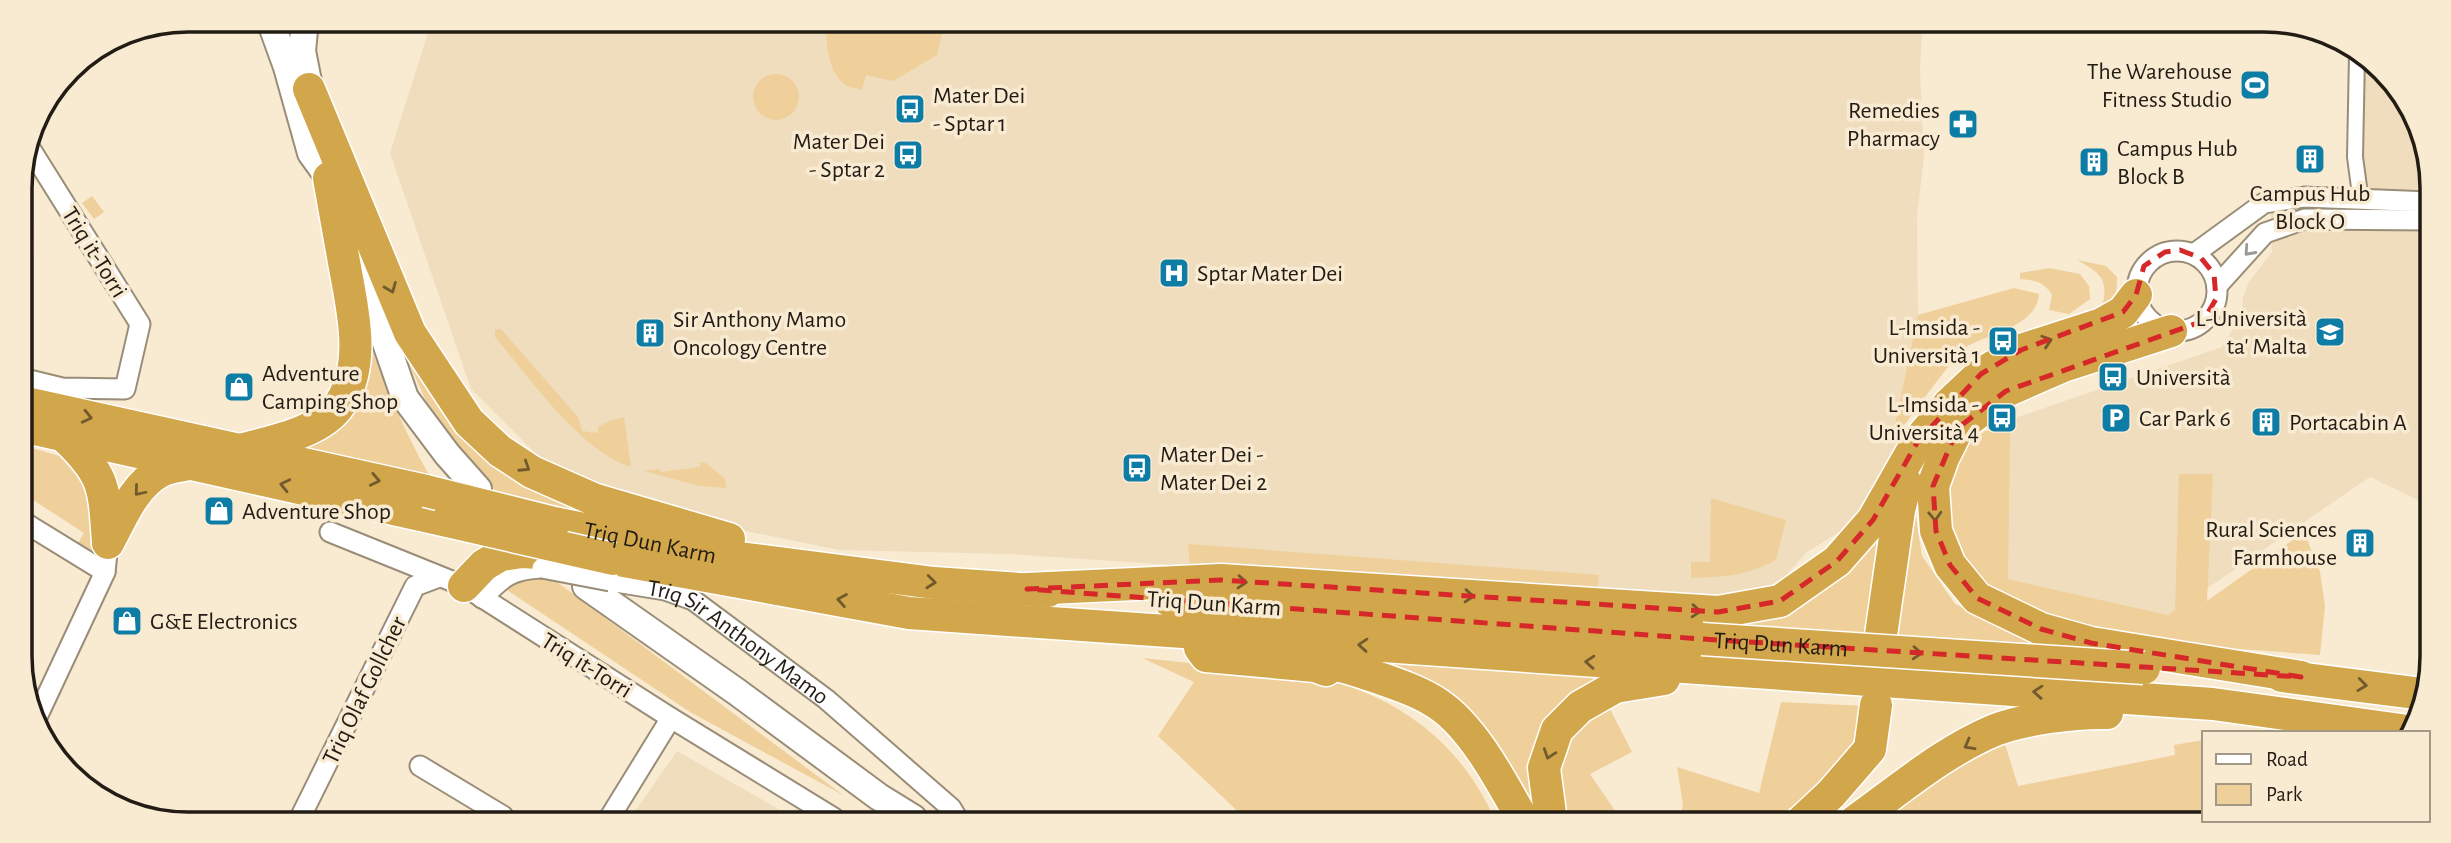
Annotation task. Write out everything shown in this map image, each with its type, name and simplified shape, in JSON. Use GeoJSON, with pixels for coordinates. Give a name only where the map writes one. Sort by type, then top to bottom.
{"type":"FeatureCollection","features":[{"type":"Feature","properties":{"kind":"highway"},"geometry":{"type":"LineString","coordinates":[[309,89],[410,333],[469,422],[500,451],[532,472],[593,499],[839,571]]}},
{"type":"Feature","properties":{"kind":"highway"},"geometry":{"type":"LineString","coordinates":[[236,451],[294,435],[319,423],[339,405],[351,377],[356,345],[354,318],[329,178]]}},
{"type":"Feature","properties":{"kind":"highway"},"geometry":{"type":"LineString","coordinates":[[1027,589],[1221,580],[1718,612],[1780,601],[1837,561],[1873,520],[1918,441],[1949,404],[1981,374],[2021,350],[2102,324],[2123,312],[2136,295]]}},
{"type":"Feature","properties":{"kind":"highway"},"geometry":{"type":"LineString","coordinates":[[1899,510],[1923,477],[1935,453],[1958,428],[2006,391],[2063,366],[2171,331]]}},
{"type":"Feature","properties":{"kind":"highway","name":"Triq Dun Karm"},"geometry":{"type":"LineString","coordinates":[[32,405],[426,491],[554,523],[708,554],[934,583],[1702,639],[2301,677],[2415,693]]}},
{"type":"Feature","properties":{"kind":"highway"},"geometry":{"type":"LineString","coordinates":[[1958,428],[1933,486],[1936,531],[1950,565],[1978,598],[2041,629],[2091,643],[2301,677]]}},
{"type":"Feature","properties":{"kind":"highway","name":"Triq Dun Karm"},"geometry":{"type":"LineString","coordinates":[[32,429],[447,521],[603,575],[909,613],[2213,704],[2326,726],[2401,731]]}},
{"type":"Feature","properties":{"kind":"highway"},"geometry":{"type":"LineString","coordinates":[[66,438],[85,455],[99,476],[105,494],[106,558]]}},
{"type":"Feature","properties":{"kind":"highway"},"geometry":{"type":"LineString","coordinates":[[1881,635],[1899,510],[1918,441]]}},
{"type":"Feature","properties":{"kind":"highway"},"geometry":{"type":"LineString","coordinates":[[106,558],[131,499],[148,480],[163,470],[190,464]]}},
{"type":"Feature","properties":{"kind":"highway"},"geometry":{"type":"LineString","coordinates":[[462,587],[484,565],[501,555],[522,552],[603,575]]}},
{"type":"Feature","properties":{"kind":"highway"},"geometry":{"type":"LineString","coordinates":[[909,613],[939,626],[1335,662],[1407,688],[1440,705],[1468,733],[1519,811]]}},
{"type":"Feature","properties":{"kind":"highway"},"geometry":{"type":"LineString","coordinates":[[1200,648],[1206,656],[1315,666],[1377,687],[1427,714],[1467,753],[1503,811]]}},
{"type":"Feature","properties":{"kind":"highway"},"geometry":{"type":"LineString","coordinates":[[1550,811],[1544,768],[1557,730],[1580,707],[1615,687],[1666,678],[1763,682],[1805,677]]}},
{"type":"Feature","properties":{"kind":"highway"},"geometry":{"type":"LineString","coordinates":[[1812,811],[1831,794],[1870,749],[1876,705]]}},
{"type":"Feature","properties":{"kind":"highway"},"geometry":{"type":"LineString","coordinates":[[1870,811],[1960,749],[1996,730],[2042,719],[2095,713],[2326,726]]}},
{"type":"Feature","properties":{"kind":"main road"},"geometry":{"type":"LineString","coordinates":[[274,32],[311,153],[329,178]]}},
{"type":"Feature","properties":{"kind":"main road"},"geometry":{"type":"LineString","coordinates":[[304,32],[302,51],[329,178],[405,398],[447,454],[478,489]]}},
{"type":"Feature","properties":{"kind":"main road","name":"Triq Sir Anthony Mamo"},"geometry":{"type":"LineString","coordinates":[[603,575],[737,692],[903,812]]}},
{"type":"Feature","properties":{"kind":"main road"},"geometry":{"type":"LineString","coordinates":[[879,797],[892,812]]}},
{"type":"Feature","properties":{"kind":"street"},"geometry":{"type":"LineString","coordinates":[[2357,63],[2355,157],[2359,187]]}},
{"type":"Feature","properties":{"kind":"street","name":"Triq it-Torri"},"geometry":{"type":"LineString","coordinates":[[32,381],[62,388],[125,389],[140,324],[35,156]]}},
{"type":"Feature","properties":{"kind":"street"},"geometry":{"type":"LineString","coordinates":[[2194,254],[2264,203],[2304,197],[2420,202]]}},
{"type":"Feature","properties":{"kind":"street"},"geometry":{"type":"LineString","coordinates":[[2217,286],[2265,233],[2305,219],[2420,220]]}},
{"type":"Feature","properties":{"kind":"street"},"geometry":{"type":"LineString","coordinates":[[2173,250],[2194,254],[2207,264],[2214,274],[2217,299],[2212,311],[2192,328],[2171,331],[2160,327],[2147,318],[2140,308],[2136,295],[2138,277],[2144,266],[2153,258],[2173,250]]}},
{"type":"Feature","properties":{"kind":"street"},"geometry":{"type":"LineString","coordinates":[[32,525],[106,558],[41,708]]}},
{"type":"Feature","properties":{"kind":"street","name":"Triq it-Torri"},"geometry":{"type":"LineString","coordinates":[[330,532],[462,587],[824,812]]}},
{"type":"Feature","properties":{"kind":"street","name":"Triq Sir Anthony Mamo"},"geometry":{"type":"LineString","coordinates":[[462,587],[523,569],[542,568],[603,575],[665,590],[693,600],[826,699],[953,812]]}},
{"type":"Feature","properties":{"kind":"street","name":"Triq Olaf Gollcher"},"geometry":{"type":"LineString","coordinates":[[303,812],[415,586],[462,587]]}},
{"type":"Feature","properties":{"kind":"street"},"geometry":{"type":"LineString","coordinates":[[613,812],[671,718]]}},
{"type":"Feature","properties":{"kind":"street"},"geometry":{"type":"LineString","coordinates":[[420,766],[496,812]]}},
{"type":"Feature","properties":{"kind":"highlighted area"},"geometry":{"type":"Polygon","coordinates":[[[2180,250],[2201,258],[2214,274],[2216,299],[2203,321],[2006,391],[1958,428],[1933,486],[1936,531],[1950,565],[1977,598],[2041,629],[2091,643],[2301,677],[1702,639],[1027,589],[1221,580],[1718,612],[1780,601],[1837,561],[1873,520],[1918,441],[1981,374],[2021,350],[2123,312],[2136,295],[2144,266],[2165,252],[2180,250]]]}},
{"type":"Feature","properties":{"kind":"shaded area","name":"Sptar Mater Dei"},"geometry":{"type":"Polygon","coordinates":[[[428,32],[1922,32],[1920,71],[1924,158],[1917,215],[1918,315],[1894,427],[1901,446],[1854,519],[1838,533],[1807,552],[1779,583],[1738,598],[1687,600],[1009,554],[839,550],[692,520],[606,488],[542,460],[471,389],[390,153],[428,32]]]}},
{"type":"Feature","properties":{"kind":"shaded area","name":"L-Università ta' Malta"},"geometry":{"type":"Polygon","coordinates":[[[2354,61],[2381,85],[2393,101],[2411,137],[2417,157],[2420,188],[2420,501],[2370,477],[2168,615],[2008,579],[1995,425],[2222,347],[2241,316],[2243,297],[2249,282],[2272,252],[2270,197],[2353,192],[2354,61]]]}},
{"type":"Feature","properties":{"kind":"shaded area"},"geometry":{"type":"Polygon","coordinates":[[[677,751],[783,812],[635,812],[677,751]]]}},
{"type":"Feature","properties":{"kind":"green space"},"geometry":{"type":"Polygon","coordinates":[[[826,32],[943,32],[937,55],[893,81],[866,75],[862,90],[846,85],[835,73],[826,32]]]}},
{"type":"Feature","properties":{"kind":"green space"},"geometry":{"type":"Polygon","coordinates":[[[776,74],[793,80],[799,97],[793,114],[776,120],[759,114],[753,97],[759,80],[776,74]]]}},
{"type":"Feature","properties":{"kind":"green space"},"geometry":{"type":"Polygon","coordinates":[[[92,196],[104,212],[94,219],[82,203],[92,196]]]}},
{"type":"Feature","properties":{"kind":"green space"},"geometry":{"type":"Polygon","coordinates":[[[2077,260],[2106,266],[2117,277],[2117,289],[2109,304],[2103,303],[2104,287],[2100,276],[2077,260]]]}},
{"type":"Feature","properties":{"kind":"green space"},"geometry":{"type":"Polygon","coordinates":[[[2049,268],[2080,274],[2089,286],[2090,299],[2069,314],[2049,310],[2052,295],[2046,287],[2039,282],[2020,279],[2020,273],[2049,268]]]}},
{"type":"Feature","properties":{"kind":"green space"},"geometry":{"type":"Polygon","coordinates":[[[2014,288],[2039,294],[2030,314],[2011,327],[1962,351],[1902,428],[1894,428],[1918,315],[2014,288]]]}},
{"type":"Feature","properties":{"kind":"green space"},"geometry":{"type":"Polygon","coordinates":[[[357,309],[389,393],[429,475],[279,447],[323,430],[357,309]]]}},
{"type":"Feature","properties":{"kind":"green space"},"geometry":{"type":"Polygon","coordinates":[[[501,329],[578,417],[582,431],[598,433],[598,427],[624,417],[631,467],[612,459],[593,446],[557,411],[495,337],[495,330],[501,329]]]}},
{"type":"Feature","properties":{"kind":"green space"},"geometry":{"type":"Polygon","coordinates":[[[402,347],[557,494],[591,516],[503,495],[466,471],[434,419],[402,347]]]}},
{"type":"Feature","properties":{"kind":"green space"},"geometry":{"type":"Polygon","coordinates":[[[2010,430],[2008,579],[2168,615],[2175,610],[2179,474],[2213,474],[2207,601],[2304,532],[2320,572],[2325,606],[2320,655],[2186,645],[2135,638],[2016,610],[1955,562],[1945,465],[1985,431],[2010,430]]]}},
{"type":"Feature","properties":{"kind":"green space"},"geometry":{"type":"Polygon","coordinates":[[[32,448],[77,461],[103,537],[97,555],[77,545],[84,533],[32,499],[32,448]]]}},
{"type":"Feature","properties":{"kind":"green space"},"geometry":{"type":"Polygon","coordinates":[[[700,462],[706,463],[725,479],[726,488],[699,486],[644,471],[660,469],[661,472],[700,467],[700,462]]]}},
{"type":"Feature","properties":{"kind":"green space"},"geometry":{"type":"Polygon","coordinates":[[[1711,498],[1786,520],[1776,560],[1735,575],[1691,578],[1691,562],[1710,562],[1711,498]]]}},
{"type":"Feature","properties":{"kind":"green space"},"geometry":{"type":"Polygon","coordinates":[[[1914,503],[1922,556],[1955,604],[2027,637],[2105,657],[1898,642],[1914,503]]]}},
{"type":"Feature","properties":{"kind":"green space"},"geometry":{"type":"Polygon","coordinates":[[[1878,529],[1865,637],[1701,627],[1878,529]]]}},
{"type":"Feature","properties":{"kind":"green space"},"geometry":{"type":"Polygon","coordinates":[[[1188,544],[1599,575],[1597,594],[1215,568],[1190,564],[1188,544]]]}},
{"type":"Feature","properties":{"kind":"green space"},"geometry":{"type":"Polygon","coordinates":[[[537,575],[557,582],[843,795],[690,712],[504,588],[537,575]]]}},
{"type":"Feature","properties":{"kind":"green space"},"geometry":{"type":"Polygon","coordinates":[[[1353,657],[1621,677],[1584,690],[1540,811],[1535,811],[1509,772],[1353,657]]]}},
{"type":"Feature","properties":{"kind":"green space"},"geometry":{"type":"Polygon","coordinates":[[[1142,658],[1309,675],[1352,687],[1404,713],[1447,747],[1465,769],[1491,811],[1238,811],[1158,736],[1194,682],[1142,658]]]}},
{"type":"Feature","properties":{"kind":"green space"},"geometry":{"type":"Polygon","coordinates":[[[1781,702],[1867,706],[1849,751],[1825,783],[1786,811],[1681,811],[1683,805],[1677,767],[1759,793],[1781,702]]]}},
{"type":"Feature","properties":{"kind":"green space"},"geometry":{"type":"Polygon","coordinates":[[[1608,705],[1632,752],[1590,774],[1615,811],[1555,811],[1552,757],[1570,728],[1608,705]]]}},
{"type":"Feature","properties":{"kind":"green space"},"geometry":{"type":"Polygon","coordinates":[[[2202,740],[2202,811],[1879,811],[1905,792],[2004,741],[2018,786],[2175,755],[2174,745],[2202,740]]]}},
{"type":"Feature","properties":{"kind":"place","name":"The Warehouse Fitness Studio"},"geometry":{"type":"Point","coordinates":[2255,85]}},
{"type":"Feature","properties":{"kind":"place","name":"Mater Dei - Sptar 1"},"geometry":{"type":"Point","coordinates":[910,109]}},
{"type":"Feature","properties":{"kind":"place","name":"Remedies Pharmacy"},"geometry":{"type":"Point","coordinates":[1963,124]}},
{"type":"Feature","properties":{"kind":"place","name":"Mater Dei - Sptar 2"},"geometry":{"type":"Point","coordinates":[908,155]}},
{"type":"Feature","properties":{"kind":"place","name":"Campus Hub Block O"},"geometry":{"type":"Point","coordinates":[2310,159]}},
{"type":"Feature","properties":{"kind":"place","name":"Campus Hub Block B"},"geometry":{"type":"Point","coordinates":[2094,162]}},
{"type":"Feature","properties":{"kind":"place","name":"Sptar Mater Dei"},"geometry":{"type":"Point","coordinates":[1174,273]}},
{"type":"Feature","properties":{"kind":"place","name":"L-Università ta' Malta"},"geometry":{"type":"Point","coordinates":[2330,332]}},
{"type":"Feature","properties":{"kind":"place","name":"Sir Anthony Mamo Oncology Centre"},"geometry":{"type":"Point","coordinates":[650,333]}},
{"type":"Feature","properties":{"kind":"place","name":"L-Imsida - Università 1"},"geometry":{"type":"Point","coordinates":[2003,341]}},
{"type":"Feature","properties":{"kind":"place","name":"Università"},"geometry":{"type":"Point","coordinates":[2113,377]}},
{"type":"Feature","properties":{"kind":"place","name":"Adventure Camping Shop"},"geometry":{"type":"Point","coordinates":[239,387]}},
{"type":"Feature","properties":{"kind":"place","name":"L-Imsida - Università 4"},"geometry":{"type":"Point","coordinates":[2002,418]}},
{"type":"Feature","properties":{"kind":"place","name":"Car Park 6"},"geometry":{"type":"Point","coordinates":[2116,418]}},
{"type":"Feature","properties":{"kind":"place","name":"Portacabin A"},"geometry":{"type":"Point","coordinates":[2266,422]}},
{"type":"Feature","properties":{"kind":"place","name":"Mater Dei - Mater Dei 2"},"geometry":{"type":"Point","coordinates":[1137,468]}},
{"type":"Feature","properties":{"kind":"place","name":"Adventure Shop"},"geometry":{"type":"Point","coordinates":[219,511]}},
{"type":"Feature","properties":{"kind":"place","name":"Rural Sciences Farmhouse"},"geometry":{"type":"Point","coordinates":[2360,543]}},
{"type":"Feature","properties":{"kind":"place","name":"G&E Electronics"},"geometry":{"type":"Point","coordinates":[127,621]}}]}
